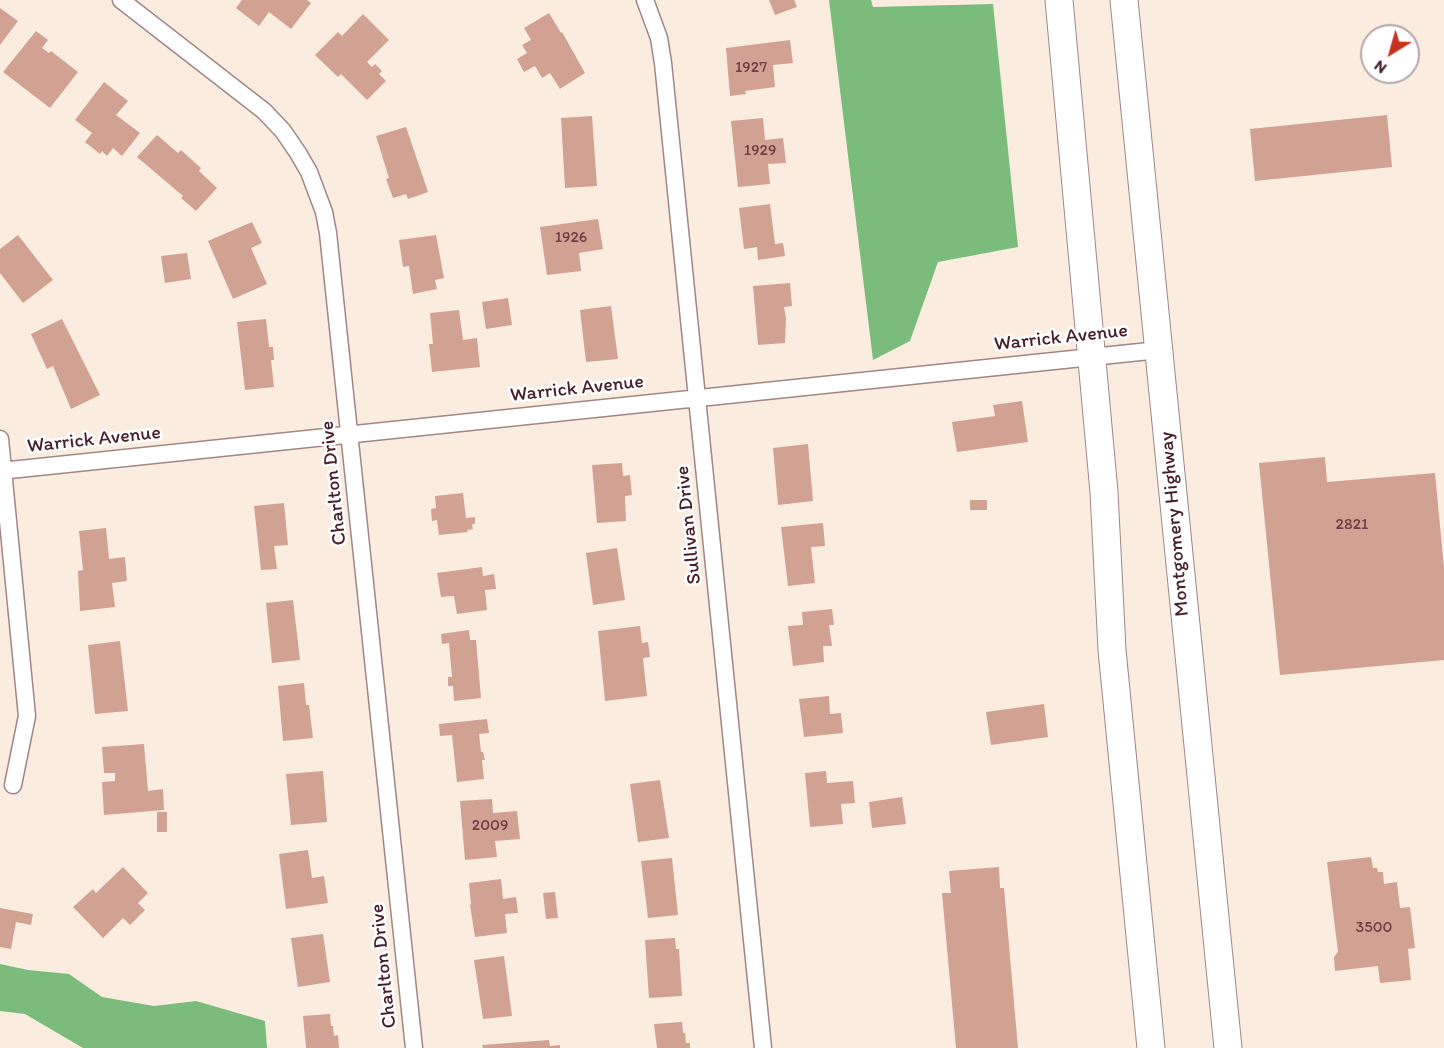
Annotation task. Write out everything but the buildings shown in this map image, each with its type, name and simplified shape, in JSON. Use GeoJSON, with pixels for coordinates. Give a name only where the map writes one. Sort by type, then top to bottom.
{"type":"FeatureCollection","features":[{"type":"Feature","properties":{"kind":"main road"},"geometry":{"type":"LineString","coordinates":[[1059,0],[1104,492],[1112,650],[1151,1048]]}},
{"type":"Feature","properties":{"kind":"main road","name":"Montgomery Highway"},"geometry":{"type":"LineString","coordinates":[[1124,0],[1228,1048]]}},
{"type":"Feature","properties":{"kind":"street","name":"Charlton Drive"},"geometry":{"type":"LineString","coordinates":[[121,0],[264,111],[283,132],[309,172],[324,212],[350,433],[414,1048]]}},
{"type":"Feature","properties":{"kind":"street","name":"Sullivan Drive"},"geometry":{"type":"LineString","coordinates":[[645,0],[658,38],[663,63],[763,1048]]}},
{"type":"Feature","properties":{"kind":"street","name":"Warrick Avenue"},"geometry":{"type":"LineString","coordinates":[[2,471],[1090,355],[1159,350]]}},
{"type":"Feature","properties":{"kind":"street"},"geometry":{"type":"LineString","coordinates":[[0,439],[27,716],[13,785]]}},
{"type":"Feature","properties":{"kind":"green space"},"geometry":{"type":"Polygon","coordinates":[[[829,0],[871,0],[873,7],[993,4],[1018,247],[938,262],[910,341],[873,360],[829,0]]]}},
{"type":"Feature","properties":{"kind":"green space"},"geometry":{"type":"Polygon","coordinates":[[[0,964],[28,970],[69,974],[102,997],[154,1006],[196,1001],[265,1021],[267,1048],[83,1048],[25,1014],[0,1011],[0,964]]]}}]}
